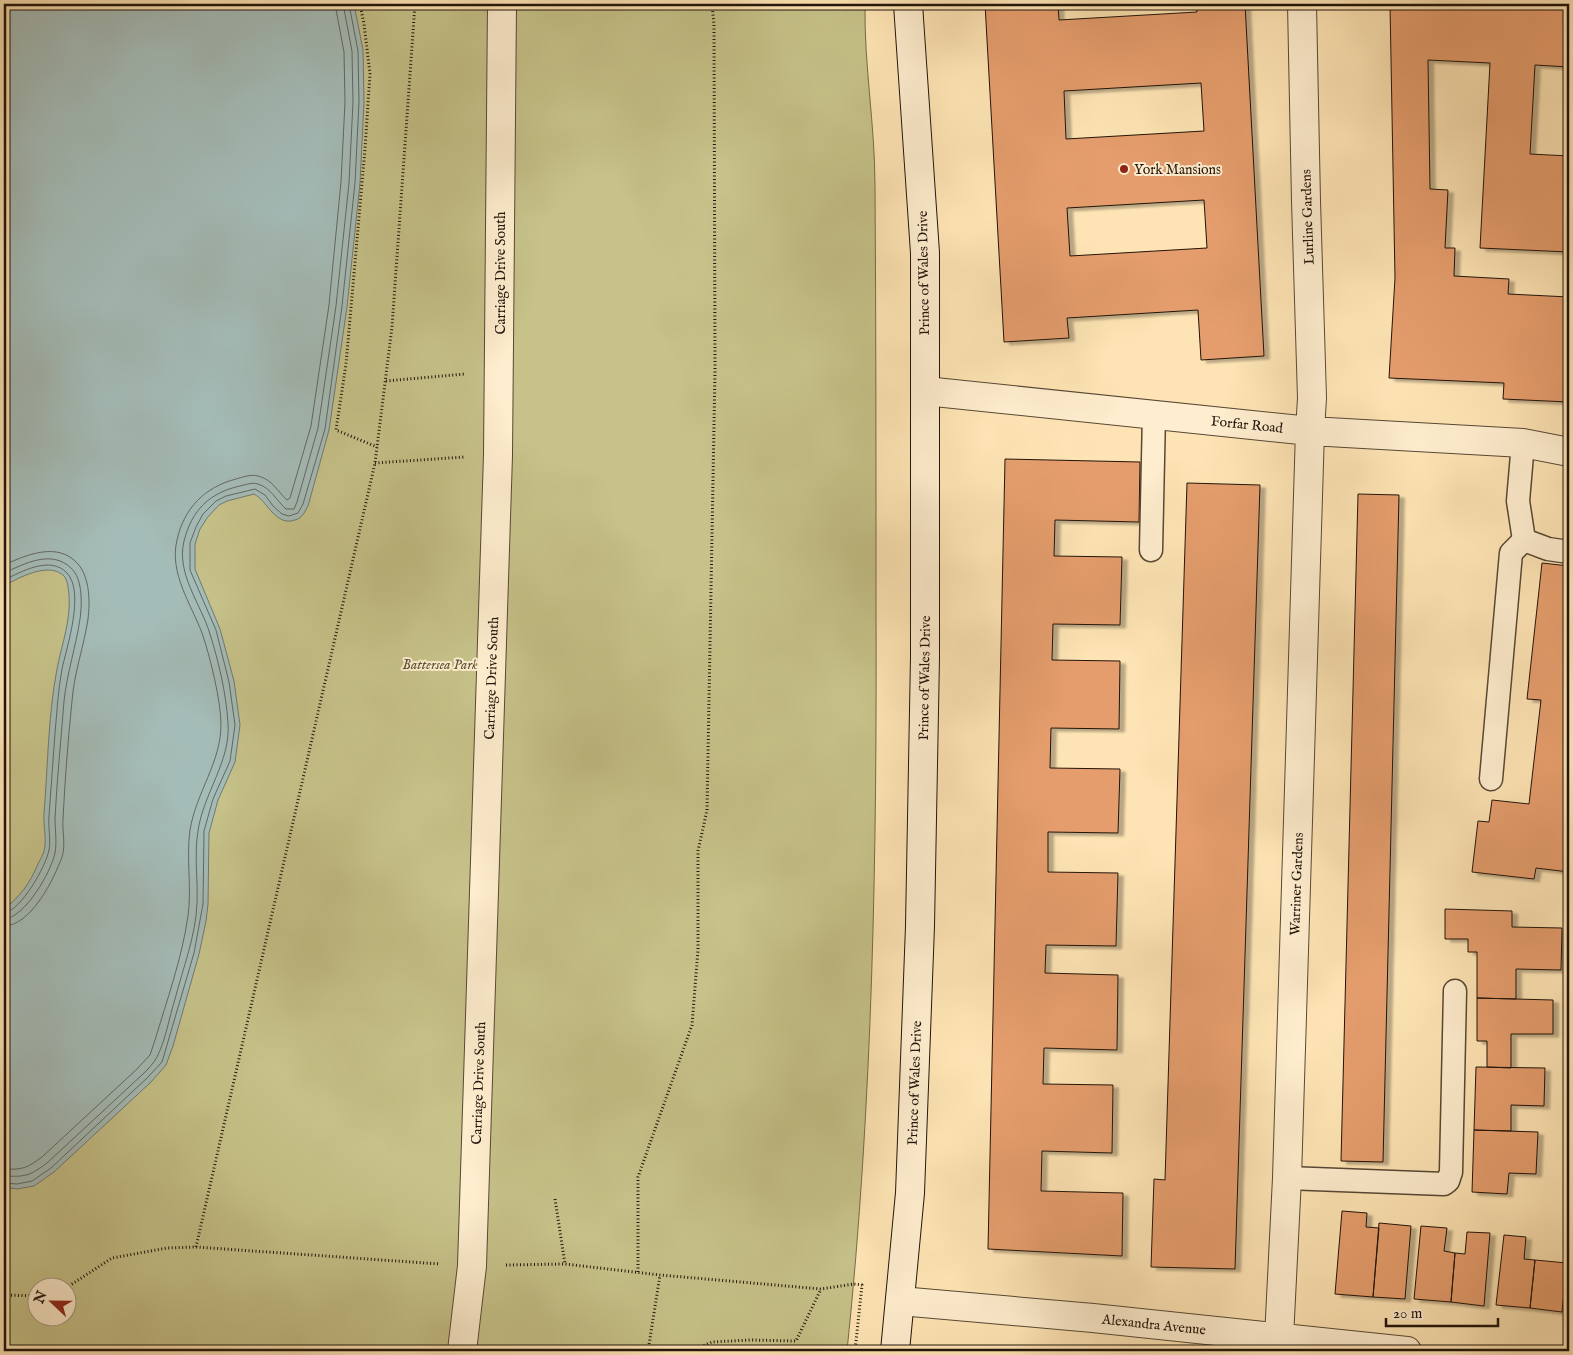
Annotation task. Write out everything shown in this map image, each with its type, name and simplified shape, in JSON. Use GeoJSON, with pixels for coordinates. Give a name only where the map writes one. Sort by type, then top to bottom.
{"type":"FeatureCollection","features":[{"type":"Feature","properties":{"kind":"street","name":"Carriage Drive South"},"geometry":{"type":"LineString","coordinates":[[462,1351],[472,1266],[498,454],[502,4]]}},
{"type":"Feature","properties":{"kind":"street","name":"Prince of Wales Drive"},"geometry":{"type":"LineString","coordinates":[[895,1351],[910,1193],[920,926],[925,657],[925,253],[908,4]]}},
{"type":"Feature","properties":{"kind":"street","name":"Lurline Gardens"},"geometry":{"type":"LineString","coordinates":[[1302,4],[1312,398],[1310,431]]}},
{"type":"Feature","properties":{"kind":"street","name":"Forfar Road"},"geometry":{"type":"LineString","coordinates":[[925,390],[1310,431],[1523,443],[1569,452]]}},
{"type":"Feature","properties":{"kind":"street","name":"Warriner Gardens"},"geometry":{"type":"LineString","coordinates":[[1293,1343],[1287,1178],[1310,431]]}},
{"type":"Feature","properties":{"kind":"street","name":"Alexandra Avenue"},"geometry":{"type":"LineString","coordinates":[[900,1301],[1093,1318],[1293,1343],[1407,1351]]}},
{"type":"Feature","properties":{"kind":"lane"},"geometry":{"type":"LineString","coordinates":[[1151,550],[1154,414]]}},
{"type":"Feature","properties":{"kind":"lane"},"geometry":{"type":"LineString","coordinates":[[1523,443],[1518,501],[1524,540]]}},
{"type":"Feature","properties":{"kind":"lane"},"geometry":{"type":"LineString","coordinates":[[1524,540],[1548,549],[1569,552]]}},
{"type":"Feature","properties":{"kind":"lane"},"geometry":{"type":"LineString","coordinates":[[1490,779],[1511,553],[1524,540]]}},
{"type":"Feature","properties":{"kind":"lane"},"geometry":{"type":"LineString","coordinates":[[1287,1178],[1444,1184],[1448,1181],[1451,1172],[1456,991]]}},
{"type":"Feature","properties":{"kind":"path"},"geometry":{"type":"LineString","coordinates":[[360,4],[370,74],[346,364],[336,430],[377,446]]}},
{"type":"Feature","properties":{"kind":"path"},"geometry":{"type":"LineString","coordinates":[[196,1247],[375,463],[392,327],[415,4]]}},
{"type":"Feature","properties":{"kind":"path"},"geometry":{"type":"LineString","coordinates":[[638,1272],[638,1176],[692,1025],[698,950],[698,851],[707,810],[715,370],[714,25],[712,4]]}},
{"type":"Feature","properties":{"kind":"path"},"geometry":{"type":"LineString","coordinates":[[386,381],[499,370]]}},
{"type":"Feature","properties":{"kind":"path"},"geometry":{"type":"LineString","coordinates":[[375,463],[498,454]]}},
{"type":"Feature","properties":{"kind":"path"},"geometry":{"type":"LineString","coordinates":[[555,1199],[565,1264]]}},
{"type":"Feature","properties":{"kind":"path"},"geometry":{"type":"LineString","coordinates":[[648,1351],[660,1275]]}},
{"type":"Feature","properties":{"kind":"path"},"geometry":{"type":"LineString","coordinates":[[692,1351],[712,1342],[796,1340],[821,1289]]}},
{"type":"Feature","properties":{"kind":"path"},"geometry":{"type":"LineString","coordinates":[[4,1294],[28,1295]]}},
{"type":"Feature","properties":{"kind":"green space","name":"Battersea Park"},"geometry":{"type":"Polygon","coordinates":[[[4,4],[865,4],[866,50],[875,163],[876,788],[868,1070],[863,1164],[847,1351],[4,1351],[4,4]]]}},
{"type":"Feature","properties":{"kind":"water"},"geometry":{"type":"Polygon","coordinates":[[[4,4],[354,4],[363,50],[364,102],[360,183],[347,307],[329,430],[308,506],[300,518],[285,521],[275,515],[254,494],[227,501],[219,505],[207,518],[200,529],[195,544],[195,569],[220,629],[234,681],[240,725],[235,762],[218,800],[209,833],[206,921],[199,954],[173,1046],[166,1065],[151,1082],[54,1172],[34,1186],[17,1189],[4,1187],[4,909],[15,900],[28,883],[44,851],[44,813],[52,705],[57,669],[67,623],[69,594],[64,576],[50,570],[34,572],[4,586],[4,4]]]}},
{"type":"Feature","properties":{"kind":"building","name":"York Mansions"},"geometry":{"type":"Polygon","coordinates":[[[985,4],[1058,4],[1059,20],[1197,12],[1196,4],[1245,4],[1264,356],[1201,360],[1198,310],[1067,318],[1069,338],[1004,342],[985,4]],[[1201,83],[1064,91],[1066,139],[1204,131],[1201,83]],[[1204,200],[1067,208],[1070,256],[1207,248],[1204,200]]]}},
{"type":"Feature","properties":{"kind":"building"},"geometry":{"type":"Polygon","coordinates":[[[1390,4],[1569,4],[1569,67],[1535,65],[1530,154],[1569,156],[1569,252],[1480,248],[1490,63],[1428,60],[1430,189],[1448,190],[1445,248],[1455,248],[1454,276],[1509,279],[1508,294],[1569,297],[1569,402],[1503,399],[1504,383],[1389,378],[1395,278],[1390,4]]]}},
{"type":"Feature","properties":{"kind":"building"},"geometry":{"type":"Polygon","coordinates":[[[1005,459],[1140,462],[1139,522],[1055,520],[1054,556],[1122,557],[1120,625],[1053,624],[1052,660],[1120,661],[1119,729],[1051,728],[1050,768],[1120,769],[1118,833],[1048,832],[1048,872],[1118,873],[1116,946],[1046,945],[1045,973],[1118,975],[1117,1050],[1044,1048],[1043,1084],[1113,1085],[1112,1153],[1042,1151],[1041,1191],[1123,1193],[1122,1256],[988,1249],[1005,459]]]}},
{"type":"Feature","properties":{"kind":"building"},"geometry":{"type":"Polygon","coordinates":[[[1187,483],[1260,485],[1235,1269],[1151,1267],[1154,1179],[1165,1180],[1187,483]]]}},
{"type":"Feature","properties":{"kind":"building"},"geometry":{"type":"Polygon","coordinates":[[[1358,494],[1399,495],[1383,1162],[1341,1161],[1358,494]]]}},
{"type":"Feature","properties":{"kind":"building"},"geometry":{"type":"Polygon","coordinates":[[[1542,563],[1569,566],[1569,872],[1536,868],[1534,879],[1472,872],[1478,821],[1489,822],[1492,800],[1529,804],[1541,700],[1527,699],[1542,563]]]}},
{"type":"Feature","properties":{"kind":"building"},"geometry":{"type":"Polygon","coordinates":[[[1445,909],[1512,911],[1512,927],[1562,928],[1561,970],[1516,969],[1516,999],[1477,998],[1477,952],[1468,952],[1468,939],[1445,939],[1445,909]]]}},
{"type":"Feature","properties":{"kind":"building"},"geometry":{"type":"Polygon","coordinates":[[[1477,998],[1553,1000],[1553,1034],[1511,1034],[1511,1068],[1487,1067],[1487,1041],[1477,1041],[1477,998]]]}},
{"type":"Feature","properties":{"kind":"building"},"geometry":{"type":"Polygon","coordinates":[[[1476,1067],[1545,1068],[1544,1106],[1511,1105],[1511,1131],[1474,1130],[1476,1067]]]}},
{"type":"Feature","properties":{"kind":"building"},"geometry":{"type":"Polygon","coordinates":[[[1474,1130],[1538,1132],[1536,1174],[1509,1173],[1507,1194],[1472,1192],[1474,1130]]]}},
{"type":"Feature","properties":{"kind":"building"},"geometry":{"type":"Polygon","coordinates":[[[1342,1211],[1367,1213],[1366,1227],[1379,1228],[1373,1297],[1335,1294],[1342,1211]]]}},
{"type":"Feature","properties":{"kind":"building"},"geometry":{"type":"Polygon","coordinates":[[[1379,1223],[1411,1226],[1405,1299],[1373,1297],[1379,1223]]]}},
{"type":"Feature","properties":{"kind":"building"},"geometry":{"type":"Polygon","coordinates":[[[1421,1226],[1447,1228],[1444,1251],[1455,1253],[1451,1302],[1414,1299],[1421,1226]]]}},
{"type":"Feature","properties":{"kind":"building"},"geometry":{"type":"Polygon","coordinates":[[[1467,1232],[1490,1233],[1484,1306],[1451,1302],[1455,1253],[1465,1254],[1467,1232]]]}},
{"type":"Feature","properties":{"kind":"building"},"geometry":{"type":"Polygon","coordinates":[[[1504,1235],[1526,1237],[1524,1259],[1535,1260],[1530,1308],[1496,1305],[1504,1235]]]}},
{"type":"Feature","properties":{"kind":"building"},"geometry":{"type":"Polygon","coordinates":[[[1535,1260],[1567,1263],[1562,1312],[1530,1308],[1535,1260]]]}},
{"type":"Feature","properties":{"kind":"place","name":"York Mansions"},"geometry":{"type":"Point","coordinates":[1124,169]}}]}
